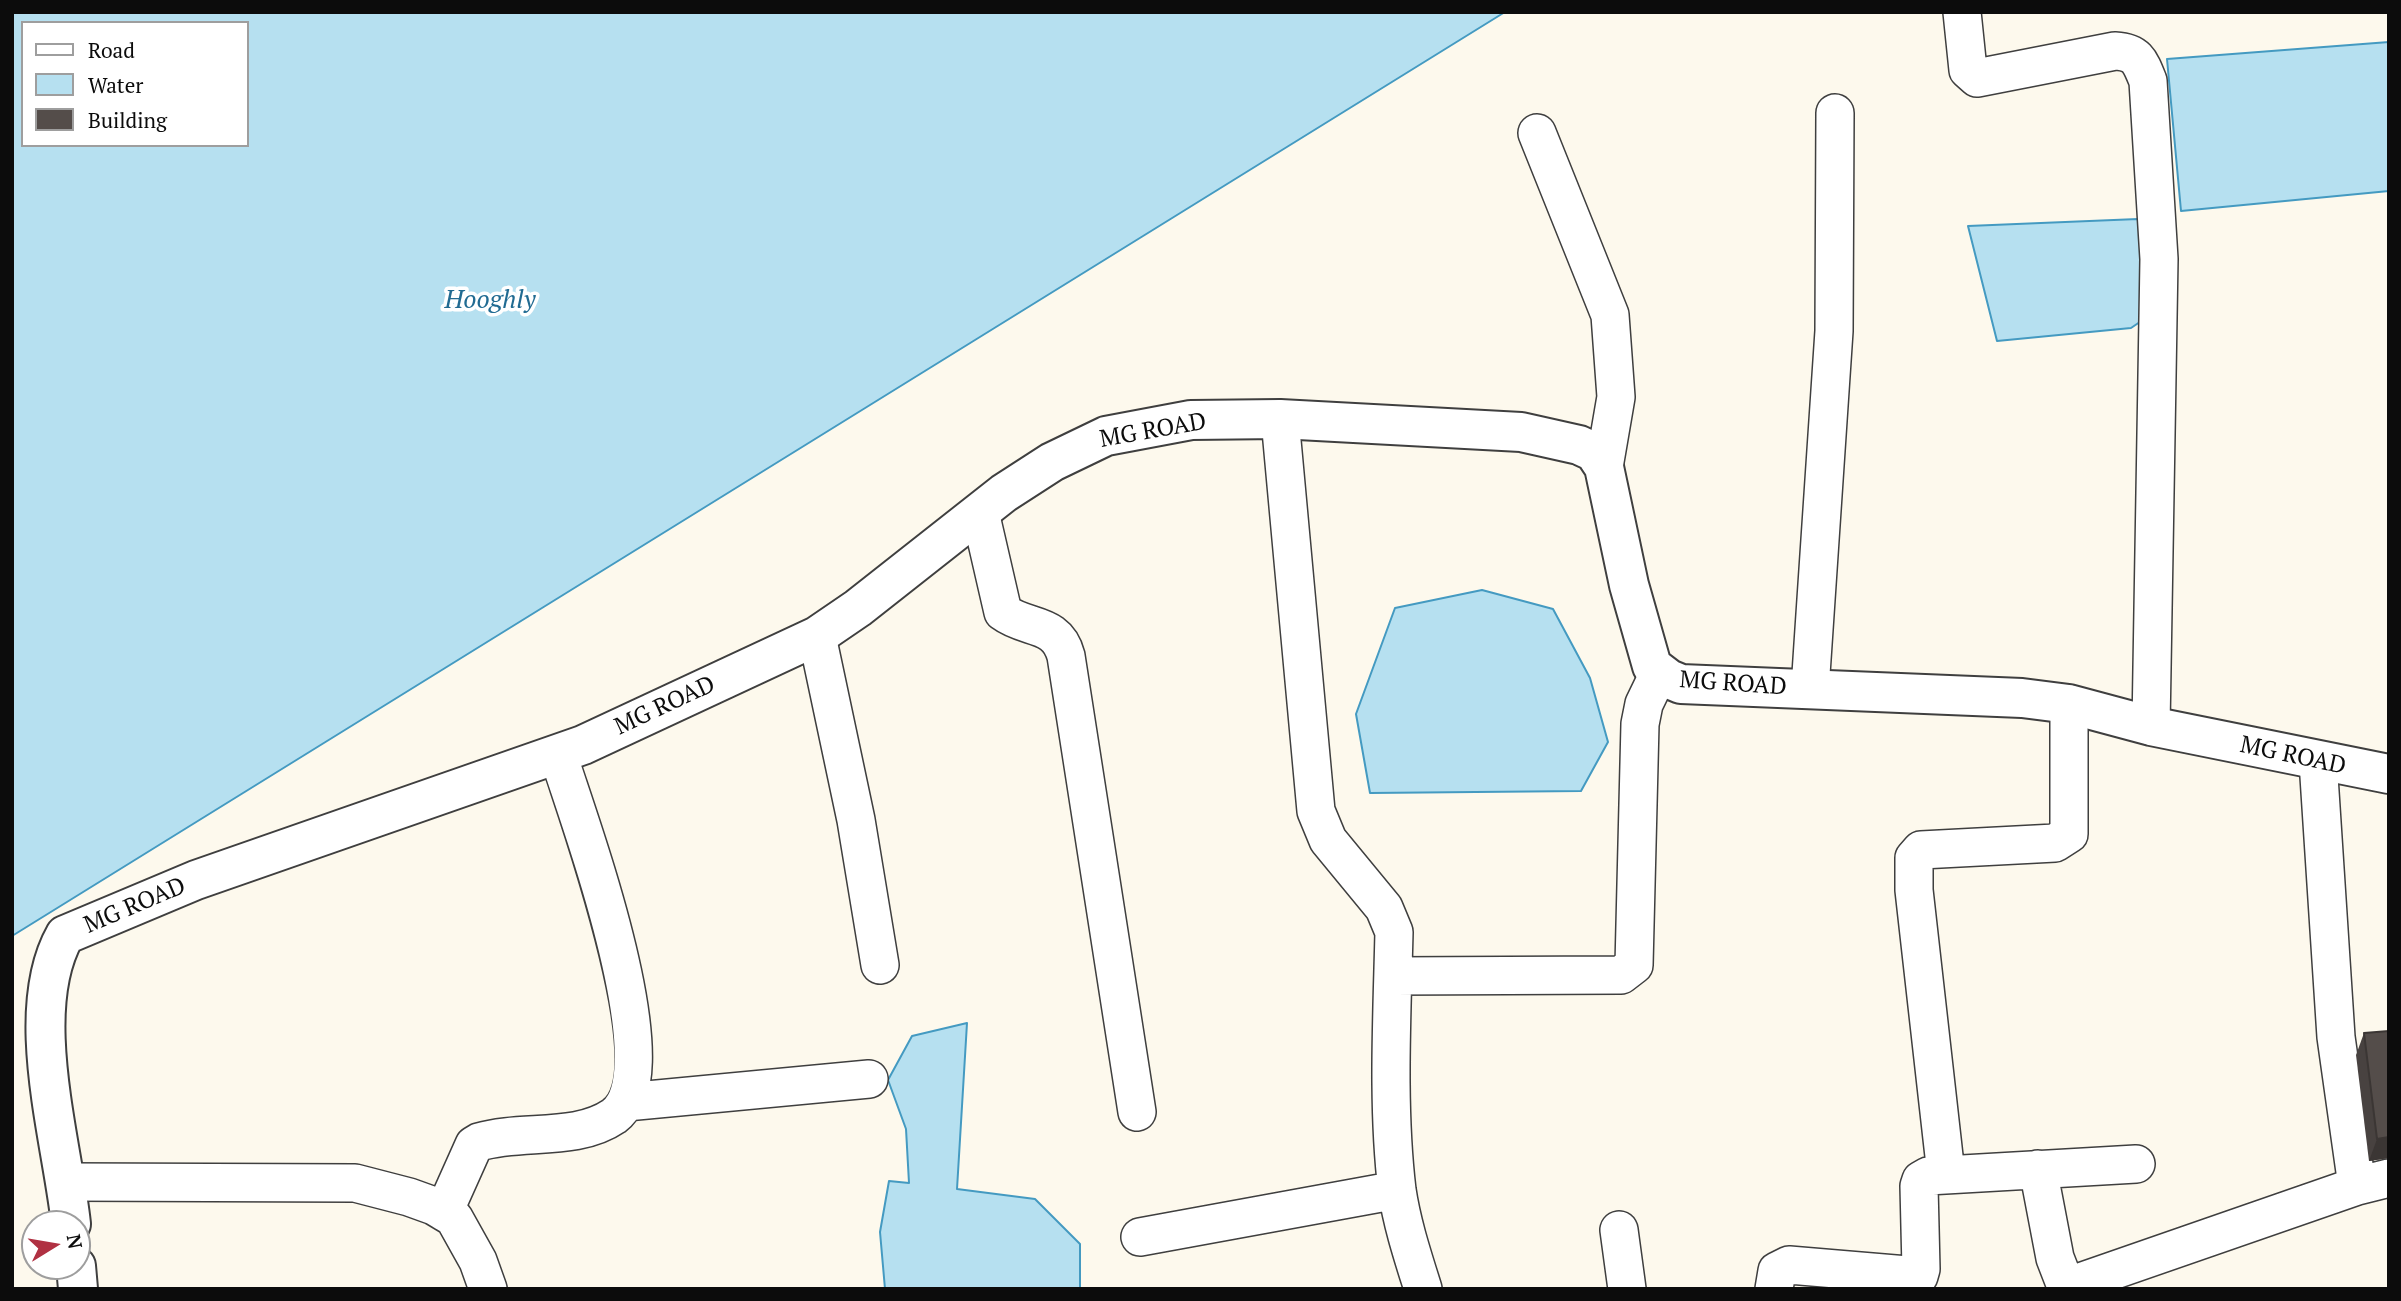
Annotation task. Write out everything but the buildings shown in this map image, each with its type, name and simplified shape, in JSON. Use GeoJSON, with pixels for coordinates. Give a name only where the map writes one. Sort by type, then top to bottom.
{"type":"FeatureCollection","features":[{"type":"Feature","properties":{"kind":"street"},"geometry":{"type":"LineString","coordinates":[[1962,12],[1968,70],[1977,78],[2115,51],[2130,52],[2140,59],[2148,81],[2159,252],[2151,726]]}},
{"type":"Feature","properties":{"kind":"street"},"geometry":{"type":"LineString","coordinates":[[1810,689],[1835,331],[1835,113]]}},
{"type":"Feature","properties":{"kind":"street"},"geometry":{"type":"LineString","coordinates":[[1537,133],[1610,315],[1617,388],[1604,467]]}},
{"type":"Feature","properties":{"kind":"street"},"geometry":{"type":"LineString","coordinates":[[1280,419],[1316,811],[1336,851],[1389,918],[1394,932],[1392,1108],[1397,1190],[1408,1243],[1423,1289]]}},
{"type":"Feature","properties":{"kind":"street","name":"MG ROAD"},"geometry":{"type":"LineString","coordinates":[[70,1210],[46,1052],[49,971],[65,935],[196,880],[558,754],[817,636],[1052,461],[1105,436],[1191,420],[1280,419],[1521,432],[1579,445],[1594,452],[1604,467],[1629,585],[1651,666],[1681,684],[2022,698],[2069,704],[2151,726],[2389,774]]}},
{"type":"Feature","properties":{"kind":"street"},"geometry":{"type":"LineString","coordinates":[[980,512],[1003,612],[1054,634],[1062,641],[1066,656],[1137,1112]]}},
{"type":"Feature","properties":{"kind":"street"},"geometry":{"type":"LineString","coordinates":[[817,636],[856,820],[880,965]]}},
{"type":"Feature","properties":{"kind":"street"},"geometry":{"type":"LineString","coordinates":[[1393,976],[1621,975],[1634,965],[1640,724],[1644,704],[1659,673]]}},
{"type":"Feature","properties":{"kind":"street"},"geometry":{"type":"LineString","coordinates":[[1946,1174],[1914,890],[1914,858],[1921,850],[2055,843],[2069,834],[2069,704]]}},
{"type":"Feature","properties":{"kind":"street"},"geometry":{"type":"LineString","coordinates":[[444,1212],[474,1145],[479,1142],[587,1128],[611,1118],[626,1102],[632,1083],[635,1060],[626,977],[558,754]]}},
{"type":"Feature","properties":{"kind":"street"},"geometry":{"type":"LineString","coordinates":[[2038,1169],[2055,1258],[2066,1288],[2373,1182],[2336,1037],[2318,761]]}},
{"type":"Feature","properties":{"kind":"street"},"geometry":{"type":"LineString","coordinates":[[626,1102],[869,1079]]}},
{"type":"Feature","properties":{"kind":"street"},"geometry":{"type":"LineString","coordinates":[[1774,1289],[1777,1271],[1789,1265],[1919,1276],[1919,1182],[1928,1176],[2136,1164]]}},
{"type":"Feature","properties":{"kind":"street"},"geometry":{"type":"LineString","coordinates":[[67,1182],[355,1182],[409,1197],[454,1218],[478,1261],[488,1289]]}},
{"type":"Feature","properties":{"kind":"street"},"geometry":{"type":"LineString","coordinates":[[1140,1237],[1397,1190]]}},
{"type":"Feature","properties":{"kind":"street"},"geometry":{"type":"LineString","coordinates":[[1619,1230],[1627,1289]]}},
{"type":"Feature","properties":{"kind":"water","name":"Hooghly"},"geometry":{"type":"Polygon","coordinates":[[[12,12],[1505,12],[12,936],[12,12]]]}},
{"type":"Feature","properties":{"kind":"water"},"geometry":{"type":"Polygon","coordinates":[[[2389,42],[2389,191],[2181,211],[2167,59],[2389,42]]]}},
{"type":"Feature","properties":{"kind":"water"},"geometry":{"type":"Polygon","coordinates":[[[2138,219],[2155,236],[2156,311],[2131,328],[1997,341],[1968,226],[2138,219]]]}},
{"type":"Feature","properties":{"kind":"water"},"geometry":{"type":"Polygon","coordinates":[[[1482,590],[1553,609],[1590,678],[1608,742],[1581,791],[1370,793],[1356,714],[1395,608],[1482,590]]]}},
{"type":"Feature","properties":{"kind":"water"},"geometry":{"type":"Polygon","coordinates":[[[967,1023],[957,1189],[1035,1199],[1080,1244],[1080,1289],[885,1289],[880,1232],[889,1181],[909,1183],[906,1129],[888,1080],[912,1036],[967,1023]]]}}]}
